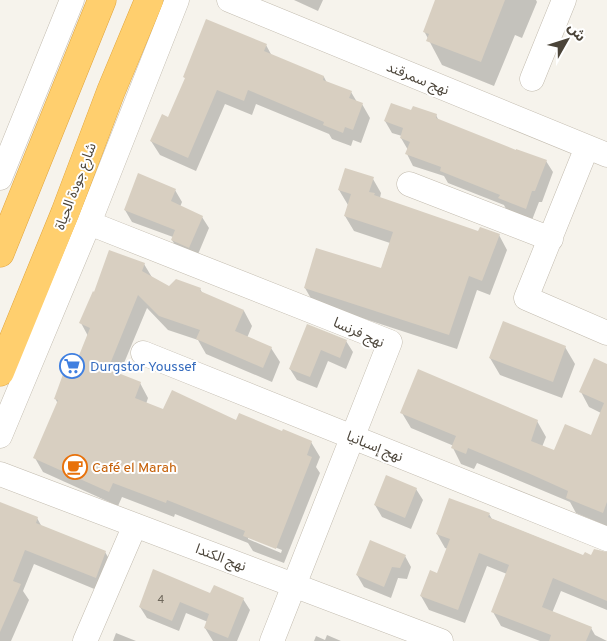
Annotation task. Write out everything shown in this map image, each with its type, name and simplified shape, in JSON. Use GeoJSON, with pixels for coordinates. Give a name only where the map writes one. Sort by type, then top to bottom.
{"type":"FeatureCollection","features":[{"type":"Feature","properties":{"kind":"highway"},"geometry":{"type":"LineString","coordinates":[[0,253],[102,0]]}},
{"type":"Feature","properties":{"kind":"highway","name":"شارع جودة الحياة"},"geometry":{"type":"LineString","coordinates":[[0,372],[149,0]]}},
{"type":"Feature","properties":{"kind":"street"},"geometry":{"type":"LineString","coordinates":[[0,178],[72,0]]}},
{"type":"Feature","properties":{"kind":"street"},"geometry":{"type":"LineString","coordinates":[[0,436],[89,223],[176,0]]}},
{"type":"Feature","properties":{"kind":"street","name":"نهج سمرقند"},"geometry":{"type":"LineString","coordinates":[[229,0],[597,151]]}},
{"type":"Feature","properties":{"kind":"street"},"geometry":{"type":"LineString","coordinates":[[532,79],[564,0]]}},
{"type":"Feature","properties":{"kind":"street"},"geometry":{"type":"LineString","coordinates":[[597,151],[551,239],[526,298],[607,333]]}},
{"type":"Feature","properties":{"kind":"street"},"geometry":{"type":"LineString","coordinates":[[409,184],[551,239]]}},
{"type":"Feature","properties":{"kind":"street","name":"نهج فرنسا"},"geometry":{"type":"LineString","coordinates":[[89,223],[390,342],[272,641]]}},
{"type":"Feature","properties":{"kind":"street","name":"نهج إسبانيا"},"geometry":{"type":"LineString","coordinates":[[143,353],[607,539]]}},
{"type":"Feature","properties":{"kind":"street","name":"نهج الكندا"},"geometry":{"type":"LineString","coordinates":[[0,474],[442,641]]}},
{"type":"Feature","properties":{"kind":"street"},"geometry":{"type":"LineString","coordinates":[[85,641],[135,525]]}},
{"type":"Feature","properties":{"kind":"building"},"geometry":{"type":"Polygon","coordinates":[[[435,0],[505,0],[481,62],[426,41],[429,34],[423,32],[435,0]]]}},
{"type":"Feature","properties":{"kind":"building"},"geometry":{"type":"Polygon","coordinates":[[[206,19],[267,44],[264,51],[324,76],[323,80],[352,91],[349,98],[363,103],[353,130],[345,127],[343,133],[323,125],[324,122],[248,90],[244,101],[217,90],[188,158],[150,141],[162,114],[168,117],[185,78],[183,77],[206,19]]]}},
{"type":"Feature","properties":{"kind":"building"},"geometry":{"type":"Polygon","coordinates":[[[391,103],[411,110],[413,106],[437,114],[436,118],[516,150],[547,160],[535,191],[532,191],[526,209],[498,198],[500,195],[440,171],[441,167],[405,154],[410,142],[400,138],[403,128],[384,121],[391,103]]]}},
{"type":"Feature","properties":{"kind":"building"},"geometry":{"type":"Polygon","coordinates":[[[345,168],[374,177],[369,192],[375,193],[374,195],[478,231],[480,227],[500,234],[482,281],[469,276],[449,335],[304,288],[316,248],[381,268],[393,232],[344,216],[351,194],[338,190],[345,168]]]}},
{"type":"Feature","properties":{"kind":"building"},"geometry":{"type":"Polygon","coordinates":[[[138,173],[176,189],[171,201],[203,216],[189,248],[171,240],[175,230],[124,210],[138,173]]]}},
{"type":"Feature","properties":{"kind":"building"},"geometry":{"type":"Polygon","coordinates":[[[109,250],[145,263],[142,271],[169,286],[176,279],[201,288],[200,291],[244,310],[235,331],[272,347],[263,368],[196,339],[200,330],[159,316],[138,295],[108,369],[141,382],[135,398],[163,409],[172,390],[236,420],[239,413],[312,441],[307,455],[312,457],[276,549],[243,536],[245,531],[167,500],[166,503],[113,483],[109,492],[33,458],[58,400],[54,399],[70,355],[78,358],[90,328],[79,323],[94,292],[109,250]]]}},
{"type":"Feature","properties":{"kind":"building"},"geometry":{"type":"Polygon","coordinates":[[[503,321],[566,346],[553,382],[489,358],[503,321]]]}},
{"type":"Feature","properties":{"kind":"building"},"geometry":{"type":"Polygon","coordinates":[[[307,324],[347,340],[340,358],[321,350],[310,377],[289,369],[307,324]]]}},
{"type":"Feature","properties":{"kind":"building"},"geometry":{"type":"Polygon","coordinates":[[[594,358],[607,364],[607,502],[603,513],[566,498],[568,491],[528,473],[468,448],[466,454],[451,448],[456,436],[400,413],[418,369],[538,420],[531,441],[554,450],[565,424],[591,435],[604,403],[579,392],[594,358]]]}},
{"type":"Feature","properties":{"kind":"building"},"geometry":{"type":"Polygon","coordinates":[[[386,475],[417,488],[405,518],[374,505],[386,475]]]}},
{"type":"Feature","properties":{"kind":"building"},"geometry":{"type":"Polygon","coordinates":[[[449,498],[490,513],[488,517],[583,555],[585,552],[591,555],[594,549],[607,552],[607,601],[553,578],[542,607],[592,627],[586,641],[549,641],[551,635],[491,612],[509,565],[479,553],[458,610],[420,596],[430,570],[437,573],[450,539],[436,534],[449,498]]]}},
{"type":"Feature","properties":{"kind":"building"},"geometry":{"type":"Polygon","coordinates":[[[0,502],[38,517],[36,523],[106,551],[96,578],[25,550],[13,581],[21,584],[0,632],[0,502]]]}},
{"type":"Feature","properties":{"kind":"building"},"geometry":{"type":"Polygon","coordinates":[[[370,540],[406,555],[400,568],[392,567],[384,587],[356,575],[370,540]]]}},
{"type":"Feature","properties":{"kind":"building"},"geometry":{"type":"Polygon","coordinates":[[[153,569],[210,593],[214,585],[244,598],[228,638],[204,628],[209,614],[180,602],[172,621],[139,607],[153,569]]]}},
{"type":"Feature","properties":{"kind":"place","name":"Durgstor Youssef"},"geometry":{"type":"Point","coordinates":[72,366]}},
{"type":"Feature","properties":{"kind":"place","name":"Café el Marah"},"geometry":{"type":"Point","coordinates":[75,467]}}]}
